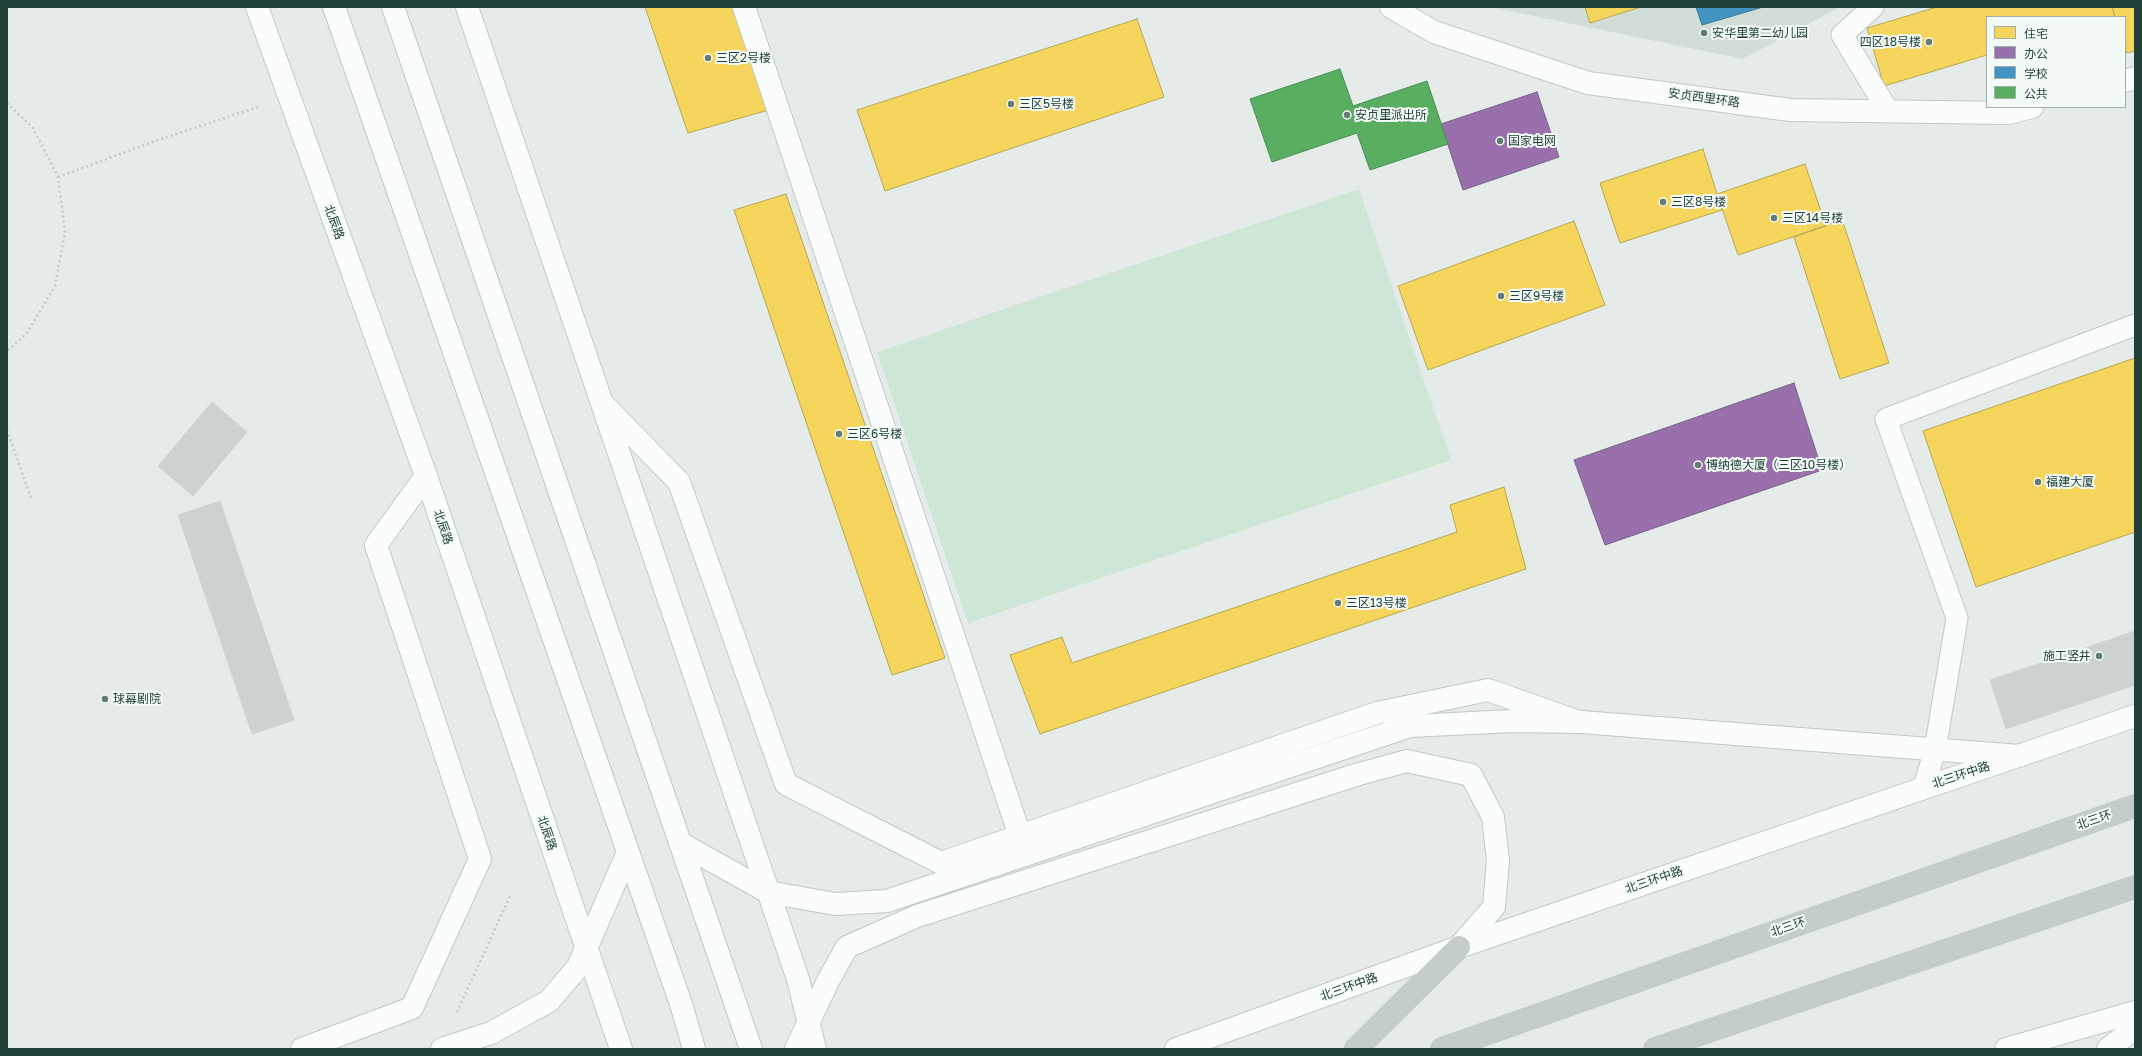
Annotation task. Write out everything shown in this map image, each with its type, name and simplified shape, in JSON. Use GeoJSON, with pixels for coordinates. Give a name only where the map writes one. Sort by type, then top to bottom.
{"type":"FeatureCollection","features":[{"type":"Feature","properties":{"kind":"highway","name":"北三环"},"geometry":{"type":"LineString","coordinates":[[1442,1049],[2135,806]]}},
{"type":"Feature","properties":{"kind":"highway"},"geometry":{"type":"LineString","coordinates":[[1655,1049],[2135,887]]}},
{"type":"Feature","properties":{"kind":"highway"},"geometry":{"type":"LineString","coordinates":[[1356,1049],[1459,947]]}},
{"type":"Feature","properties":{"kind":"street","name":"北辰路"},"geometry":{"type":"LineString","coordinates":[[258,7],[426,476],[621,1049]]}},
{"type":"Feature","properties":{"kind":"street"},"geometry":{"type":"LineString","coordinates":[[334,7],[682,1007],[694,1049]]}},
{"type":"Feature","properties":{"kind":"street"},"geometry":{"type":"LineString","coordinates":[[393,7],[751,1049]]}},
{"type":"Feature","properties":{"kind":"street"},"geometry":{"type":"LineString","coordinates":[[467,7],[798,979],[815,1049]]}},
{"type":"Feature","properties":{"kind":"street"},"geometry":{"type":"LineString","coordinates":[[744,7],[1020,836]]}},
{"type":"Feature","properties":{"kind":"street","name":"安贞西里环路"},"geometry":{"type":"LineString","coordinates":[[1390,7],[1434,32],[1588,83],[1790,110],[2009,114],[2029,108]]}},
{"type":"Feature","properties":{"kind":"street"},"geometry":{"type":"LineString","coordinates":[[603,404],[679,482],[786,784],[941,863],[1377,713],[1488,690],[1581,722]]}},
{"type":"Feature","properties":{"kind":"street"},"geometry":{"type":"LineString","coordinates":[[302,1049],[412,1008],[480,859],[376,544],[426,476]]}},
{"type":"Feature","properties":{"kind":"street","name":"北三环中路"},"geometry":{"type":"LineString","coordinates":[[1176,1049],[1459,947],[2135,716]]}},
{"type":"Feature","properties":{"kind":"street"},"geometry":{"type":"LineString","coordinates":[[680,844],[768,892],[835,904],[887,901],[1410,726],[1513,721],[1581,722],[2020,756]]}},
{"type":"Feature","properties":{"kind":"street"},"geometry":{"type":"LineString","coordinates":[[796,1049],[828,979],[846,947],[917,916],[1351,777],[1407,762],[1471,775],[1493,817],[1498,860],[1494,907],[1459,947]]}},
{"type":"Feature","properties":{"kind":"street"},"geometry":{"type":"LineString","coordinates":[[442,1049],[491,1032],[549,1001],[578,967],[628,852]]}},
{"type":"Feature","properties":{"kind":"street"},"geometry":{"type":"LineString","coordinates":[[2006,1049],[2135,1012]]}},
{"type":"Feature","properties":{"kind":"street"},"geometry":{"type":"LineString","coordinates":[[2108,1049],[2135,1028]]}},
{"type":"Feature","properties":{"kind":"lane"},"geometry":{"type":"LineString","coordinates":[[1873,7],[1842,36],[1888,111]]}},
{"type":"Feature","properties":{"kind":"lane"},"geometry":{"type":"LineString","coordinates":[[1924,787],[1935,750],[1957,618],[1886,419],[2135,326]]}},
{"type":"Feature","properties":{"kind":"path"},"geometry":{"type":"LineString","coordinates":[[58,177],[158,140],[290,97]]}},
{"type":"Feature","properties":{"kind":"path"},"geometry":{"type":"LineString","coordinates":[[7,103],[33,128],[58,177],[66,232],[55,286],[27,334],[7,351]]}},
{"type":"Feature","properties":{"kind":"path"},"geometry":{"type":"LineString","coordinates":[[7,430],[31,498]]}},
{"type":"Feature","properties":{"kind":"path"},"geometry":{"type":"LineString","coordinates":[[453,1019],[510,894]]}},
{"type":"Feature","properties":{"kind":"shaded area","name":"安华里第二幼儿园"},"geometry":{"type":"Polygon","coordinates":[[[1490,7],[1840,7],[1743,59],[1490,7]]]}},
{"type":"Feature","properties":{"kind":"green space"},"geometry":{"type":"Polygon","coordinates":[[[1359,189],[1451,460],[968,623],[877,352],[1359,189]]]}},
{"type":"Feature","properties":{"kind":"building: 住宅","name":"三区2号楼"},"geometry":{"type":"Polygon","coordinates":[[[645,7],[736,7],[772,109],[688,133],[645,7]]]}},
{"type":"Feature","properties":{"kind":"building: 住宅"},"geometry":{"type":"Polygon","coordinates":[[[1585,7],[1641,7],[1590,23],[1585,7]]]}},
{"type":"Feature","properties":{"kind":"building: 住宅","name":"四区18号楼"},"geometry":{"type":"Polygon","coordinates":[[[1937,7],[2112,7],[2115,16],[1986,16],[1986,55],[1884,86],[1867,28],[1937,7]]]}},
{"type":"Feature","properties":{"kind":"building: 住宅"},"geometry":{"type":"Polygon","coordinates":[[[2112,7],[2135,7],[2135,51],[2126,53],[2126,16],[2115,16],[2112,7]]]}},
{"type":"Feature","properties":{"kind":"building: 住宅","name":"三区5号楼"},"geometry":{"type":"Polygon","coordinates":[[[1137,19],[1164,97],[885,191],[857,110],[1137,19]]]}},
{"type":"Feature","properties":{"kind":"building: 住宅","name":"三区8号楼"},"geometry":{"type":"Polygon","coordinates":[[[1703,149],[1722,210],[1620,243],[1600,183],[1703,149]]]}},
{"type":"Feature","properties":{"kind":"building: 住宅","name":"三区14号楼"},"geometry":{"type":"Polygon","coordinates":[[[1805,164],[1826,226],[1738,255],[1717,194],[1805,164]]]}},
{"type":"Feature","properties":{"kind":"building: 住宅","name":"三区6号楼"},"geometry":{"type":"Polygon","coordinates":[[[786,194],[945,658],[892,675],[734,210],[786,194]]]}},
{"type":"Feature","properties":{"kind":"building: 住宅"},"geometry":{"type":"Polygon","coordinates":[[[1842,219],[1889,363],[1840,379],[1794,237],[1842,219]]]}},
{"type":"Feature","properties":{"kind":"building: 住宅","name":"三区9号楼"},"geometry":{"type":"Polygon","coordinates":[[[1574,221],[1605,305],[1428,370],[1398,286],[1574,221]]]}},
{"type":"Feature","properties":{"kind":"building: 住宅","name":"福建大厦"},"geometry":{"type":"Polygon","coordinates":[[[2135,358],[2135,532],[1976,587],[1923,431],[2135,358]]]}},
{"type":"Feature","properties":{"kind":"building: 住宅","name":"三区13号楼"},"geometry":{"type":"Polygon","coordinates":[[[1504,487],[1526,569],[1040,734],[1010,655],[1062,637],[1072,663],[1457,532],[1450,505],[1504,487]]]}},
{"type":"Feature","properties":{"kind":"building: 办公","name":"国家电网"},"geometry":{"type":"Polygon","coordinates":[[[1537,92],[1559,157],[1463,190],[1441,124],[1537,92]]]}},
{"type":"Feature","properties":{"kind":"building: 办公","name":"博纳德大厦（三区10号楼）"},"geometry":{"type":"Polygon","coordinates":[[[1794,383],[1822,470],[1605,545],[1574,460],[1794,383]]]}},
{"type":"Feature","properties":{"kind":"building: 学校"},"geometry":{"type":"Polygon","coordinates":[[[1696,7],[1763,7],[1702,25],[1696,7]]]}},
{"type":"Feature","properties":{"kind":"building: 公共","name":"安贞里派出所"},"geometry":{"type":"Polygon","coordinates":[[[1340,69],[1353,106],[1427,81],[1448,144],[1370,170],[1357,133],[1272,162],[1250,99],[1340,69]]]}},
{"type":"Feature","properties":{"kind":"building: 其他"},"geometry":{"type":"Polygon","coordinates":[[[212,402],[247,432],[193,496],[158,466],[212,402]]]}},
{"type":"Feature","properties":{"kind":"building: 其他"},"geometry":{"type":"Polygon","coordinates":[[[220,501],[294,720],[252,734],[178,515],[220,501]]]}},
{"type":"Feature","properties":{"kind":"building: 其他","name":"施工竖井"},"geometry":{"type":"Polygon","coordinates":[[[2135,631],[2135,685],[2006,729],[1990,680],[2135,631]]]}},
{"type":"Feature","properties":{"kind":"place","name":"安华里第二幼儿园"},"geometry":{"type":"Point","coordinates":[1704,33]}},
{"type":"Feature","properties":{"kind":"place","name":"四区18号楼"},"geometry":{"type":"Point","coordinates":[1929,42]}},
{"type":"Feature","properties":{"kind":"place","name":"三区2号楼"},"geometry":{"type":"Point","coordinates":[708,58]}},
{"type":"Feature","properties":{"kind":"place","name":"三区5号楼"},"geometry":{"type":"Point","coordinates":[1011,104]}},
{"type":"Feature","properties":{"kind":"place","name":"安贞里派出所"},"geometry":{"type":"Point","coordinates":[1347,115]}},
{"type":"Feature","properties":{"kind":"place","name":"国家电网"},"geometry":{"type":"Point","coordinates":[1500,141]}},
{"type":"Feature","properties":{"kind":"place","name":"三区8号楼"},"geometry":{"type":"Point","coordinates":[1663,202]}},
{"type":"Feature","properties":{"kind":"place","name":"三区14号楼"},"geometry":{"type":"Point","coordinates":[1774,218]}},
{"type":"Feature","properties":{"kind":"place","name":"三区9号楼"},"geometry":{"type":"Point","coordinates":[1501,296]}},
{"type":"Feature","properties":{"kind":"place","name":"三区6号楼"},"geometry":{"type":"Point","coordinates":[839,434]}},
{"type":"Feature","properties":{"kind":"place","name":"博纳德大厦（三区10号楼）"},"geometry":{"type":"Point","coordinates":[1698,465]}},
{"type":"Feature","properties":{"kind":"place","name":"福建大厦"},"geometry":{"type":"Point","coordinates":[2038,482]}},
{"type":"Feature","properties":{"kind":"place","name":"三区13号楼"},"geometry":{"type":"Point","coordinates":[1338,603]}},
{"type":"Feature","properties":{"kind":"place","name":"施工竖井"},"geometry":{"type":"Point","coordinates":[2099,656]}},
{"type":"Feature","properties":{"kind":"place","name":"球幕剧院"},"geometry":{"type":"Point","coordinates":[105,699]}}]}
